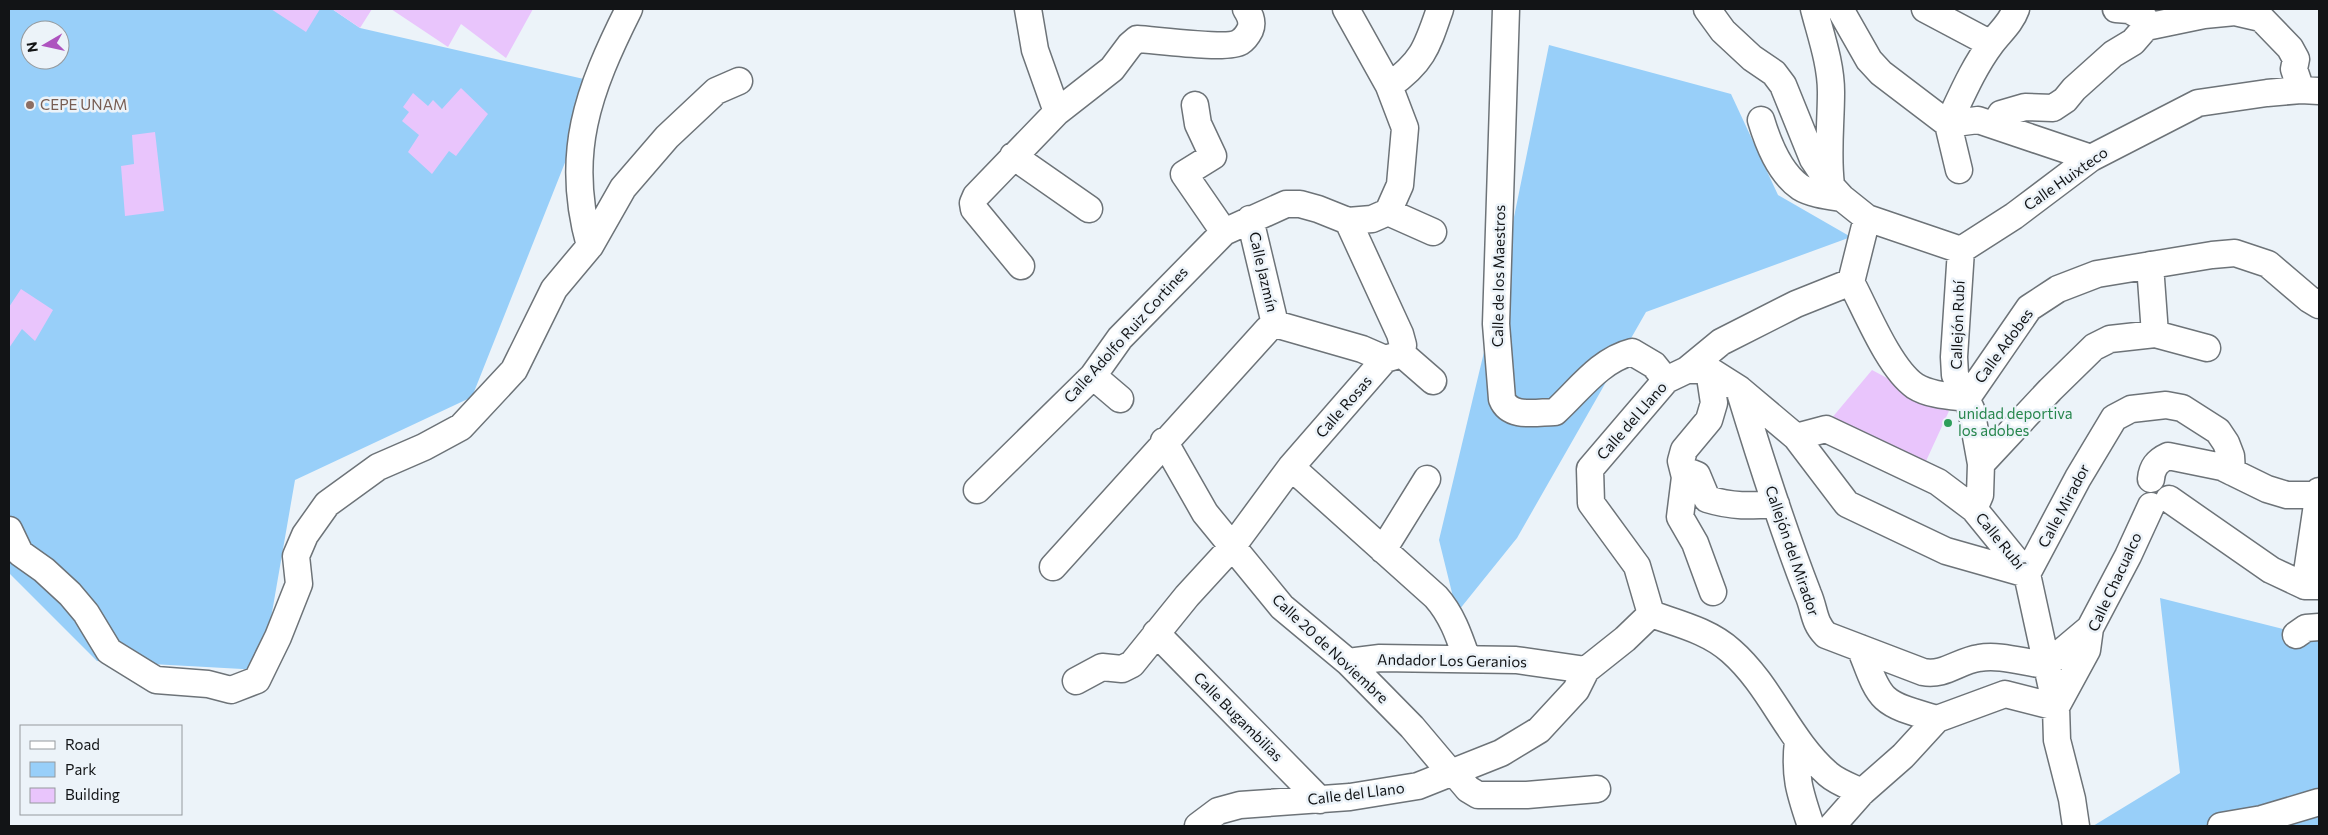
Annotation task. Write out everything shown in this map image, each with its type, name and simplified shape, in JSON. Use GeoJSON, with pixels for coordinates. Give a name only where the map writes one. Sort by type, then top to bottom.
{"type":"FeatureCollection","features":[{"type":"Feature","properties":{"kind":"street"},"geometry":{"type":"LineString","coordinates":[[590,246],[581,215],[578,189],[578,167],[585,116],[605,59],[629,9]]}},
{"type":"Feature","properties":{"kind":"street"},"geometry":{"type":"LineString","coordinates":[[1028,9],[1035,50],[1057,112]]}},
{"type":"Feature","properties":{"kind":"street"},"geometry":{"type":"LineString","coordinates":[[1022,266],[974,209],[976,196],[1057,112],[1112,69],[1130,45],[1137,39],[1223,45],[1240,43],[1252,27],[1250,14],[1246,9]]}},
{"type":"Feature","properties":{"kind":"street"},"geometry":{"type":"LineString","coordinates":[[1346,9],[1389,86],[1405,128],[1400,185],[1388,212],[1372,220],[1348,222],[1400,334],[1403,345],[1394,357]]}},
{"type":"Feature","properties":{"kind":"street"},"geometry":{"type":"LineString","coordinates":[[1389,86],[1410,72],[1419,60],[1430,39],[1440,9]]}},
{"type":"Feature","properties":{"kind":"street","name":"Calle de los Maestros"},"geometry":{"type":"LineString","coordinates":[[1506,9],[1496,324],[1502,399],[1505,406],[1511,411],[1522,413],[1555,412],[1598,370],[1621,355],[1632,352],[1654,365],[1687,374]]}},
{"type":"Feature","properties":{"kind":"street"},"geometry":{"type":"LineString","coordinates":[[1707,9],[1723,31],[1752,58],[1774,73],[1783,85],[1808,149],[1836,192],[1867,218],[1961,250]]}},
{"type":"Feature","properties":{"kind":"street"},"geometry":{"type":"LineString","coordinates":[[1814,9],[1828,65],[1831,92],[1828,147],[1836,192]]}},
{"type":"Feature","properties":{"kind":"street"},"geometry":{"type":"LineString","coordinates":[[1840,9],[1869,60],[1881,73],[1948,124],[1978,120],[2092,158]]}},
{"type":"Feature","properties":{"kind":"street"},"geometry":{"type":"LineString","coordinates":[[1925,9],[1991,44]]}},
{"type":"Feature","properties":{"kind":"street"},"geometry":{"type":"LineString","coordinates":[[1958,170],[1948,124],[1991,44],[2013,18],[2016,9]]}},
{"type":"Feature","properties":{"kind":"street"},"geometry":{"type":"LineString","coordinates":[[2116,9],[2129,10],[2144,18],[2146,27]]}},
{"type":"Feature","properties":{"kind":"street"},"geometry":{"type":"LineString","coordinates":[[1994,125],[2001,114],[2025,107],[2053,108],[2065,100],[2074,89],[2113,54],[2132,42],[2146,27],[2204,15],[2235,12],[2261,18],[2290,48],[2296,59],[2294,69],[2310,91]]}},
{"type":"Feature","properties":{"kind":"street"},"geometry":{"type":"LineString","coordinates":[[9,530],[20,553],[50,576],[86,613],[109,650],[156,680],[208,684],[231,690],[257,680],[278,637],[299,584],[296,556],[304,535],[327,504],[378,467],[424,447],[461,427],[514,370],[554,289],[590,246],[623,188],[693,111],[716,91],[739,81]]}},
{"type":"Feature","properties":{"kind":"street","name":"Calle Huixteco"},"geometry":{"type":"LineString","coordinates":[[1961,250],[2014,216],[2092,158],[2198,103],[2310,91]]}},
{"type":"Feature","properties":{"kind":"street"},"geometry":{"type":"LineString","coordinates":[[1195,104],[1198,124],[1213,156],[1184,174],[1224,232]]}},
{"type":"Feature","properties":{"kind":"street"},"geometry":{"type":"LineString","coordinates":[[1761,120],[1766,137],[1783,168],[1801,187],[1827,196],[1836,192]]}},
{"type":"Feature","properties":{"kind":"street"},"geometry":{"type":"LineString","coordinates":[[1013,156],[1089,209]]}},
{"type":"Feature","properties":{"kind":"street","name":"Calle Adolfo Ruiz Cortines"},"geometry":{"type":"LineString","coordinates":[[977,490],[1093,376],[1120,338],[1224,232],[1286,204],[1318,209],[1348,222]]}},
{"type":"Feature","properties":{"kind":"street"},"geometry":{"type":"LineString","coordinates":[[1388,212],[1433,232]]}},
{"type":"Feature","properties":{"kind":"street"},"geometry":{"type":"LineString","coordinates":[[1851,282],[1867,218]]}},
{"type":"Feature","properties":{"kind":"street","name":"Calle Jazmín"},"geometry":{"type":"LineString","coordinates":[[1250,219],[1275,324]]}},
{"type":"Feature","properties":{"kind":"street","name":"Callejón Rubí"},"geometry":{"type":"LineString","coordinates":[[1961,250],[1954,357],[1955,376],[1967,398]]}},
{"type":"Feature","properties":{"kind":"street","name":"Calle Adobes"},"geometry":{"type":"LineString","coordinates":[[1851,282],[1893,363],[1914,386],[1932,393],[1967,398],[2029,308],[2058,289],[2097,274],[2235,253],[2268,264],[2309,299],[2319,305]]}},
{"type":"Feature","properties":{"kind":"street"},"geometry":{"type":"LineString","coordinates":[[2150,265],[2155,334]]}},
{"type":"Feature","properties":{"kind":"street","name":"Calle del Llano"},"geometry":{"type":"LineString","coordinates":[[1198,826],[1218,811],[1240,806],[1320,800],[1418,786],[1500,753],[1539,730],[1576,690],[1586,670],[1625,639],[1651,614],[1638,566],[1591,503],[1590,469],[1722,342],[1796,304],[1851,282]]}},
{"type":"Feature","properties":{"kind":"street"},"geometry":{"type":"LineString","coordinates":[[1053,567],[1108,508],[1164,441],[1268,329],[1275,324],[1394,357],[1433,381]]}},
{"type":"Feature","properties":{"kind":"street"},"geometry":{"type":"LineString","coordinates":[[1981,464],[2050,390],[2094,347],[2110,339],[2155,334],[2207,348]]}},
{"type":"Feature","properties":{"kind":"street","name":"Calle Rosas"},"geometry":{"type":"LineString","coordinates":[[1076,681],[1102,667],[1122,670],[1132,664],[1156,633],[1232,548],[1291,467],[1394,357]]}},
{"type":"Feature","properties":{"kind":"street"},"geometry":{"type":"LineString","coordinates":[[1687,374],[1739,389],[1796,437],[1847,504],[1946,551],[2027,574],[2056,707],[2057,740],[2072,799],[2076,826]]}},
{"type":"Feature","properties":{"kind":"street"},"geometry":{"type":"LineString","coordinates":[[1687,374],[1714,403],[1709,420],[1684,450],[1681,461],[1688,475],[1680,517],[1695,543],[1713,592]]}},
{"type":"Feature","properties":{"kind":"street"},"geometry":{"type":"LineString","coordinates":[[1093,376],[1120,399]]}},
{"type":"Feature","properties":{"kind":"street","name":"Callejón del Mirador"},"geometry":{"type":"LineString","coordinates":[[1739,389],[1817,626],[1826,635],[1933,674],[1942,673],[1977,658],[1991,657],[2046,665]]}},
{"type":"Feature","properties":{"kind":"street"},"geometry":{"type":"LineString","coordinates":[[1796,437],[1826,429],[1938,482],[1974,509],[1980,495],[1981,464],[1971,409],[1967,398]]}},
{"type":"Feature","properties":{"kind":"street","name":"Calle Mirador"},"geometry":{"type":"LineString","coordinates":[[2027,574],[2078,478],[2114,418],[2131,409],[2166,405],[2182,408],[2218,431],[2229,449],[2232,472]]}},
{"type":"Feature","properties":{"kind":"street","name":"Calle 20 de Noviembre"},"geometry":{"type":"LineString","coordinates":[[1164,441],[1205,513],[1282,607],[1348,662],[1412,727],[1468,788],[1478,795],[1528,794],[1597,789]]}},
{"type":"Feature","properties":{"kind":"street"},"geometry":{"type":"LineString","coordinates":[[2168,456],[2204,462],[2232,472],[2267,489],[2286,495],[2319,494],[2312,586],[2271,570],[2160,502],[2170,488],[2168,483],[2157,478],[2151,479],[2152,469],[2168,456]]}},
{"type":"Feature","properties":{"kind":"street"},"geometry":{"type":"LineString","coordinates":[[1291,467],[1446,609],[1454,624],[1467,659]]}},
{"type":"Feature","properties":{"kind":"street"},"geometry":{"type":"LineString","coordinates":[[1688,475],[1697,475],[1707,499],[1727,506],[1744,507],[1776,504]]}},
{"type":"Feature","properties":{"kind":"street"},"geometry":{"type":"LineString","coordinates":[[1383,550],[1427,478]]}},
{"type":"Feature","properties":{"kind":"street","name":"Calle Chacualco"},"geometry":{"type":"LineString","coordinates":[[2056,707],[2087,650],[2090,628],[2160,502]]}},
{"type":"Feature","properties":{"kind":"street","name":"Calle Rubí"},"geometry":{"type":"LineString","coordinates":[[1974,509],[2027,574]]}},
{"type":"Feature","properties":{"kind":"street"},"geometry":{"type":"LineString","coordinates":[[1651,614],[1706,633],[1730,650],[1758,678],[1798,742],[1829,775],[1862,792]]}},
{"type":"Feature","properties":{"kind":"street"},"geometry":{"type":"LineString","coordinates":[[2046,665],[2090,628]]}},
{"type":"Feature","properties":{"kind":"street","name":"Calle Bugambilias"},"geometry":{"type":"LineString","coordinates":[[1156,633],[1320,800]]}},
{"type":"Feature","properties":{"kind":"street"},"geometry":{"type":"LineString","coordinates":[[1860,648],[1875,683],[1885,698],[1904,708],[1938,719]]}},
{"type":"Feature","properties":{"kind":"street","name":"Andador Los Geranios"},"geometry":{"type":"LineString","coordinates":[[1348,662],[1380,658],[1516,660],[1586,670]]}},
{"type":"Feature","properties":{"kind":"street"},"geometry":{"type":"LineString","coordinates":[[1832,826],[1862,792],[1902,756],[1938,719],[2004,694],[2056,707]]}},
{"type":"Feature","properties":{"kind":"street"},"geometry":{"type":"LineString","coordinates":[[1798,742],[1795,766],[1800,794],[1811,826]]}},
{"type":"Feature","properties":{"kind":"street"},"geometry":{"type":"LineString","coordinates":[[2221,826],[2262,819],[2319,802]]}},
{"type":"Feature","properties":{"kind":"green space"},"geometry":{"type":"Polygon","coordinates":[[[9,9],[332,9],[360,28],[597,82],[472,397],[295,480],[262,670],[97,661],[9,573],[9,9]]]}},
{"type":"Feature","properties":{"kind":"green space"},"geometry":{"type":"Polygon","coordinates":[[[1549,45],[1731,94],[1778,195],[1851,237],[1646,312],[1517,538],[1459,610],[1454,601],[1439,540],[1501,281],[1549,45]]]}},
{"type":"Feature","properties":{"kind":"green space"},"geometry":{"type":"Polygon","coordinates":[[[2160,598],[2319,638],[2319,826],[2093,826],[2180,773],[2160,598]]]}},
{"type":"Feature","properties":{"kind":"building"},"geometry":{"type":"Polygon","coordinates":[[[271,9],[320,9],[306,32],[271,9]]]}},
{"type":"Feature","properties":{"kind":"building"},"geometry":{"type":"Polygon","coordinates":[[[332,9],[372,9],[360,28],[332,9]]]}},
{"type":"Feature","properties":{"kind":"building"},"geometry":{"type":"Polygon","coordinates":[[[391,9],[533,9],[506,58],[461,24],[448,47],[391,9]]]}},
{"type":"Feature","properties":{"kind":"building"},"geometry":{"type":"Polygon","coordinates":[[[461,88],[488,114],[456,156],[449,151],[432,174],[408,152],[419,135],[402,121],[409,112],[403,107],[413,93],[428,106],[433,100],[442,109],[461,88]]]}},
{"type":"Feature","properties":{"kind":"building"},"geometry":{"type":"Polygon","coordinates":[[[155,132],[164,211],[125,216],[121,166],[134,164],[132,135],[155,132]]]}},
{"type":"Feature","properties":{"kind":"building"},"geometry":{"type":"Polygon","coordinates":[[[21,289],[53,310],[35,341],[22,329],[9,348],[9,307],[21,289]]]}},
{"type":"Feature","properties":{"kind":"building"},"geometry":{"type":"Polygon","coordinates":[[[1872,370],[1949,411],[1921,472],[1831,419],[1872,370]]]}},
{"type":"Feature","properties":{"kind":"place","name":"CEPE UNAM"},"geometry":{"type":"Point","coordinates":[30,105]}},
{"type":"Feature","properties":{"kind":"place","name":"unidad deportiva los adobes"},"geometry":{"type":"Point","coordinates":[1948,423]}}]}
